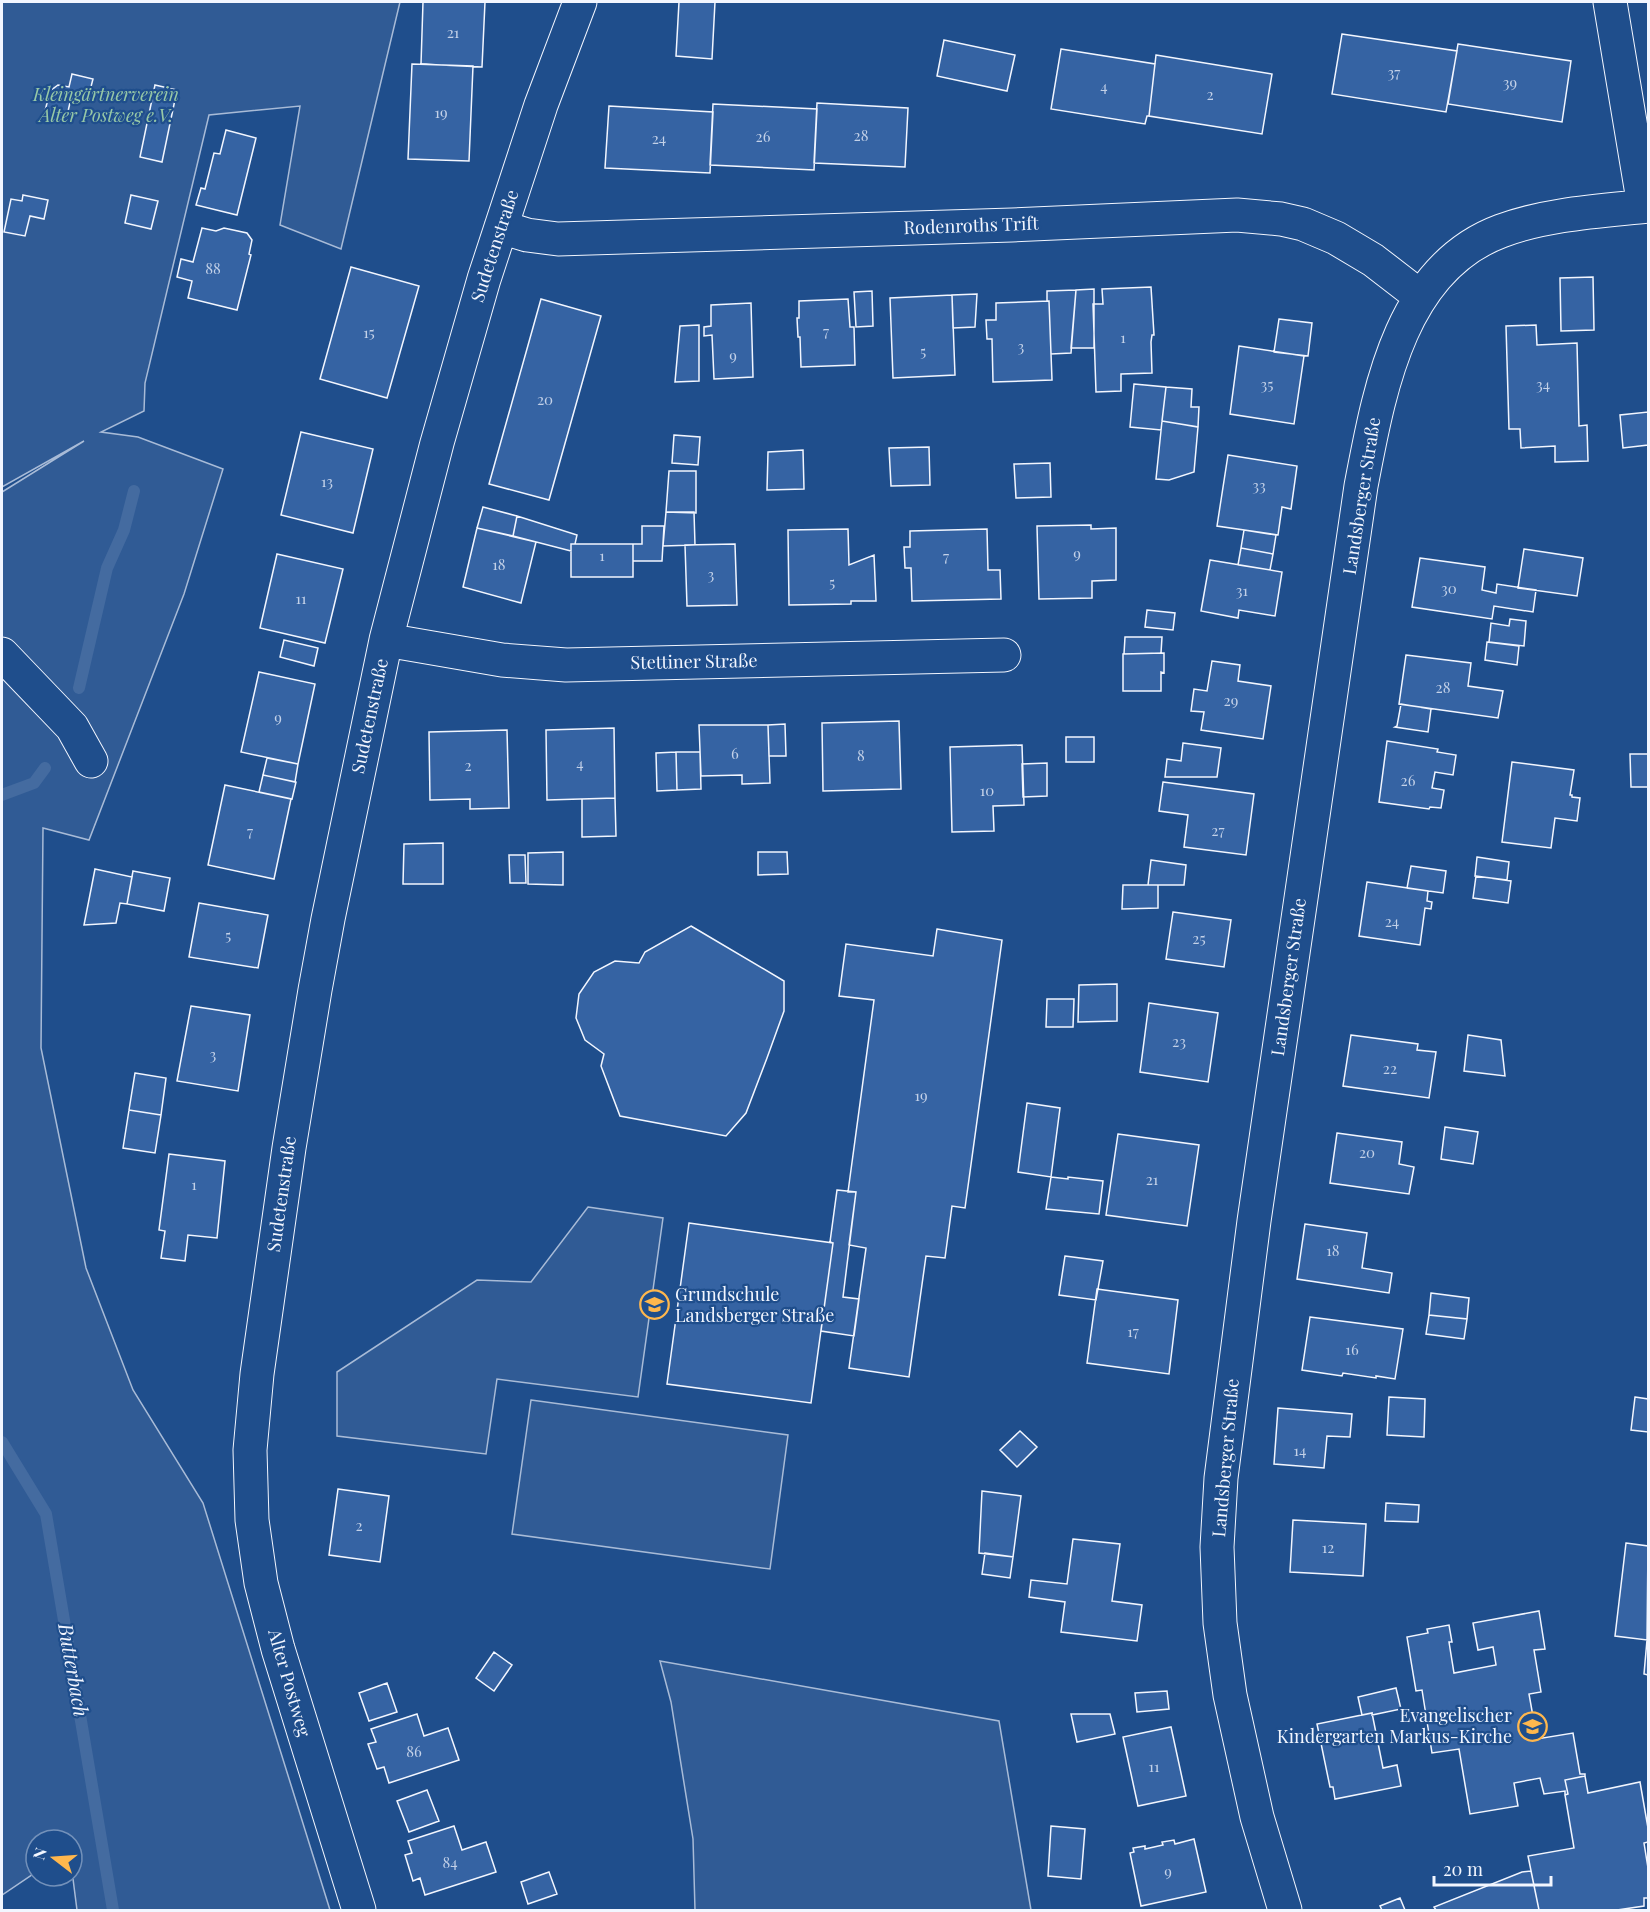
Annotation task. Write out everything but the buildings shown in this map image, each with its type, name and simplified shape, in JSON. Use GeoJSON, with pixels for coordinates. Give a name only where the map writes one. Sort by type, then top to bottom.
{"type":"FeatureCollection","features":[{"type":"Feature","properties":{"kind":"street","name":"Sudetenstraße"},"geometry":{"type":"LineString","coordinates":[[250,1450],[257,1374],[304,1058],[328,919],[386,640],[437,443],[484,279],[541,105],[580,2]]}},
{"type":"Feature","properties":{"kind":"street","name":"Landsberger Straße"},"geometry":{"type":"LineString","coordinates":[[1285,1911],[1257,1817],[1230,1695],[1220,1623],[1217,1547],[1221,1479],[1255,1209],[1361,486],[1377,408],[1397,342],[1421,297],[1444,268],[1469,247],[1499,231],[1535,221],[1646,206],[1610,2]]}},
{"type":"Feature","properties":{"kind":"street","name":"Rodenroths Trift"},"geometry":{"type":"LineString","coordinates":[[501,227],[527,235],[558,239],[1012,225],[1237,215],[1281,219],[1303,224],[1335,238],[1372,260],[1421,297]]}},
{"type":"Feature","properties":{"kind":"street","name":"Stettiner Straße"},"geometry":{"type":"LineString","coordinates":[[386,640],[502,660],[566,665],[1005,655]]}},
{"type":"Feature","properties":{"kind":"street"},"geometry":{"type":"LineString","coordinates":[[2,654],[72,727],[91,761]]}},
{"type":"Feature","properties":{"kind":"street","name":"Alter Postweg"},"geometry":{"type":"LineString","coordinates":[[250,1450],[252,1520],[261,1583],[278,1649],[359,1911]]}},
{"type":"Feature","properties":{"kind":"green space","name":"Kleingärtnerverein Alter Postweg e.V."},"geometry":{"type":"Polygon","coordinates":[[[2,2],[400,2],[341,249],[280,225],[300,106],[209,115],[145,383],[144,411],[101,432],[138,437],[223,469],[184,594],[89,840],[43,828],[41,1048],[86,1268],[133,1390],[203,1503],[330,1910],[77,1910],[74,1888],[84,1888],[84,1828],[24,1828],[24,1880],[2,1895],[2,492],[84,441],[2,487],[2,2]]]}},
{"type":"Feature","properties":{"kind":"green space"},"geometry":{"type":"Polygon","coordinates":[[[588,1207],[663,1218],[638,1397],[497,1379],[486,1454],[337,1436],[337,1372],[477,1280],[531,1282],[588,1207]]]}},
{"type":"Feature","properties":{"kind":"green space"},"geometry":{"type":"Polygon","coordinates":[[[531,1400],[788,1435],[770,1569],[512,1534],[531,1400]]]}},
{"type":"Feature","properties":{"kind":"green space"},"geometry":{"type":"Polygon","coordinates":[[[660,1661],[999,1721],[1031,1910],[695,1910],[693,1839],[671,1702],[660,1661]]]}},
{"type":"Feature","properties":{"kind":"waterway"},"geometry":{"type":"LineString","coordinates":[[79,688],[107,568],[124,530],[134,491]]}},
{"type":"Feature","properties":{"kind":"waterway"},"geometry":{"type":"LineString","coordinates":[[2,795],[34,783],[45,768]]}},
{"type":"Feature","properties":{"kind":"waterway","name":"Butterbach"},"geometry":{"type":"LineString","coordinates":[[2,1442],[46,1514],[113,1910]]}},
{"type":"Feature","properties":{"kind":"place","name":"Grundschule Landsberger Straße"},"geometry":{"type":"Point","coordinates":[654,1305]}},
{"type":"Feature","properties":{"kind":"place","name":"Evangelischer Kindergarten Markus-Kirche"},"geometry":{"type":"Point","coordinates":[1533,1726]}}]}
